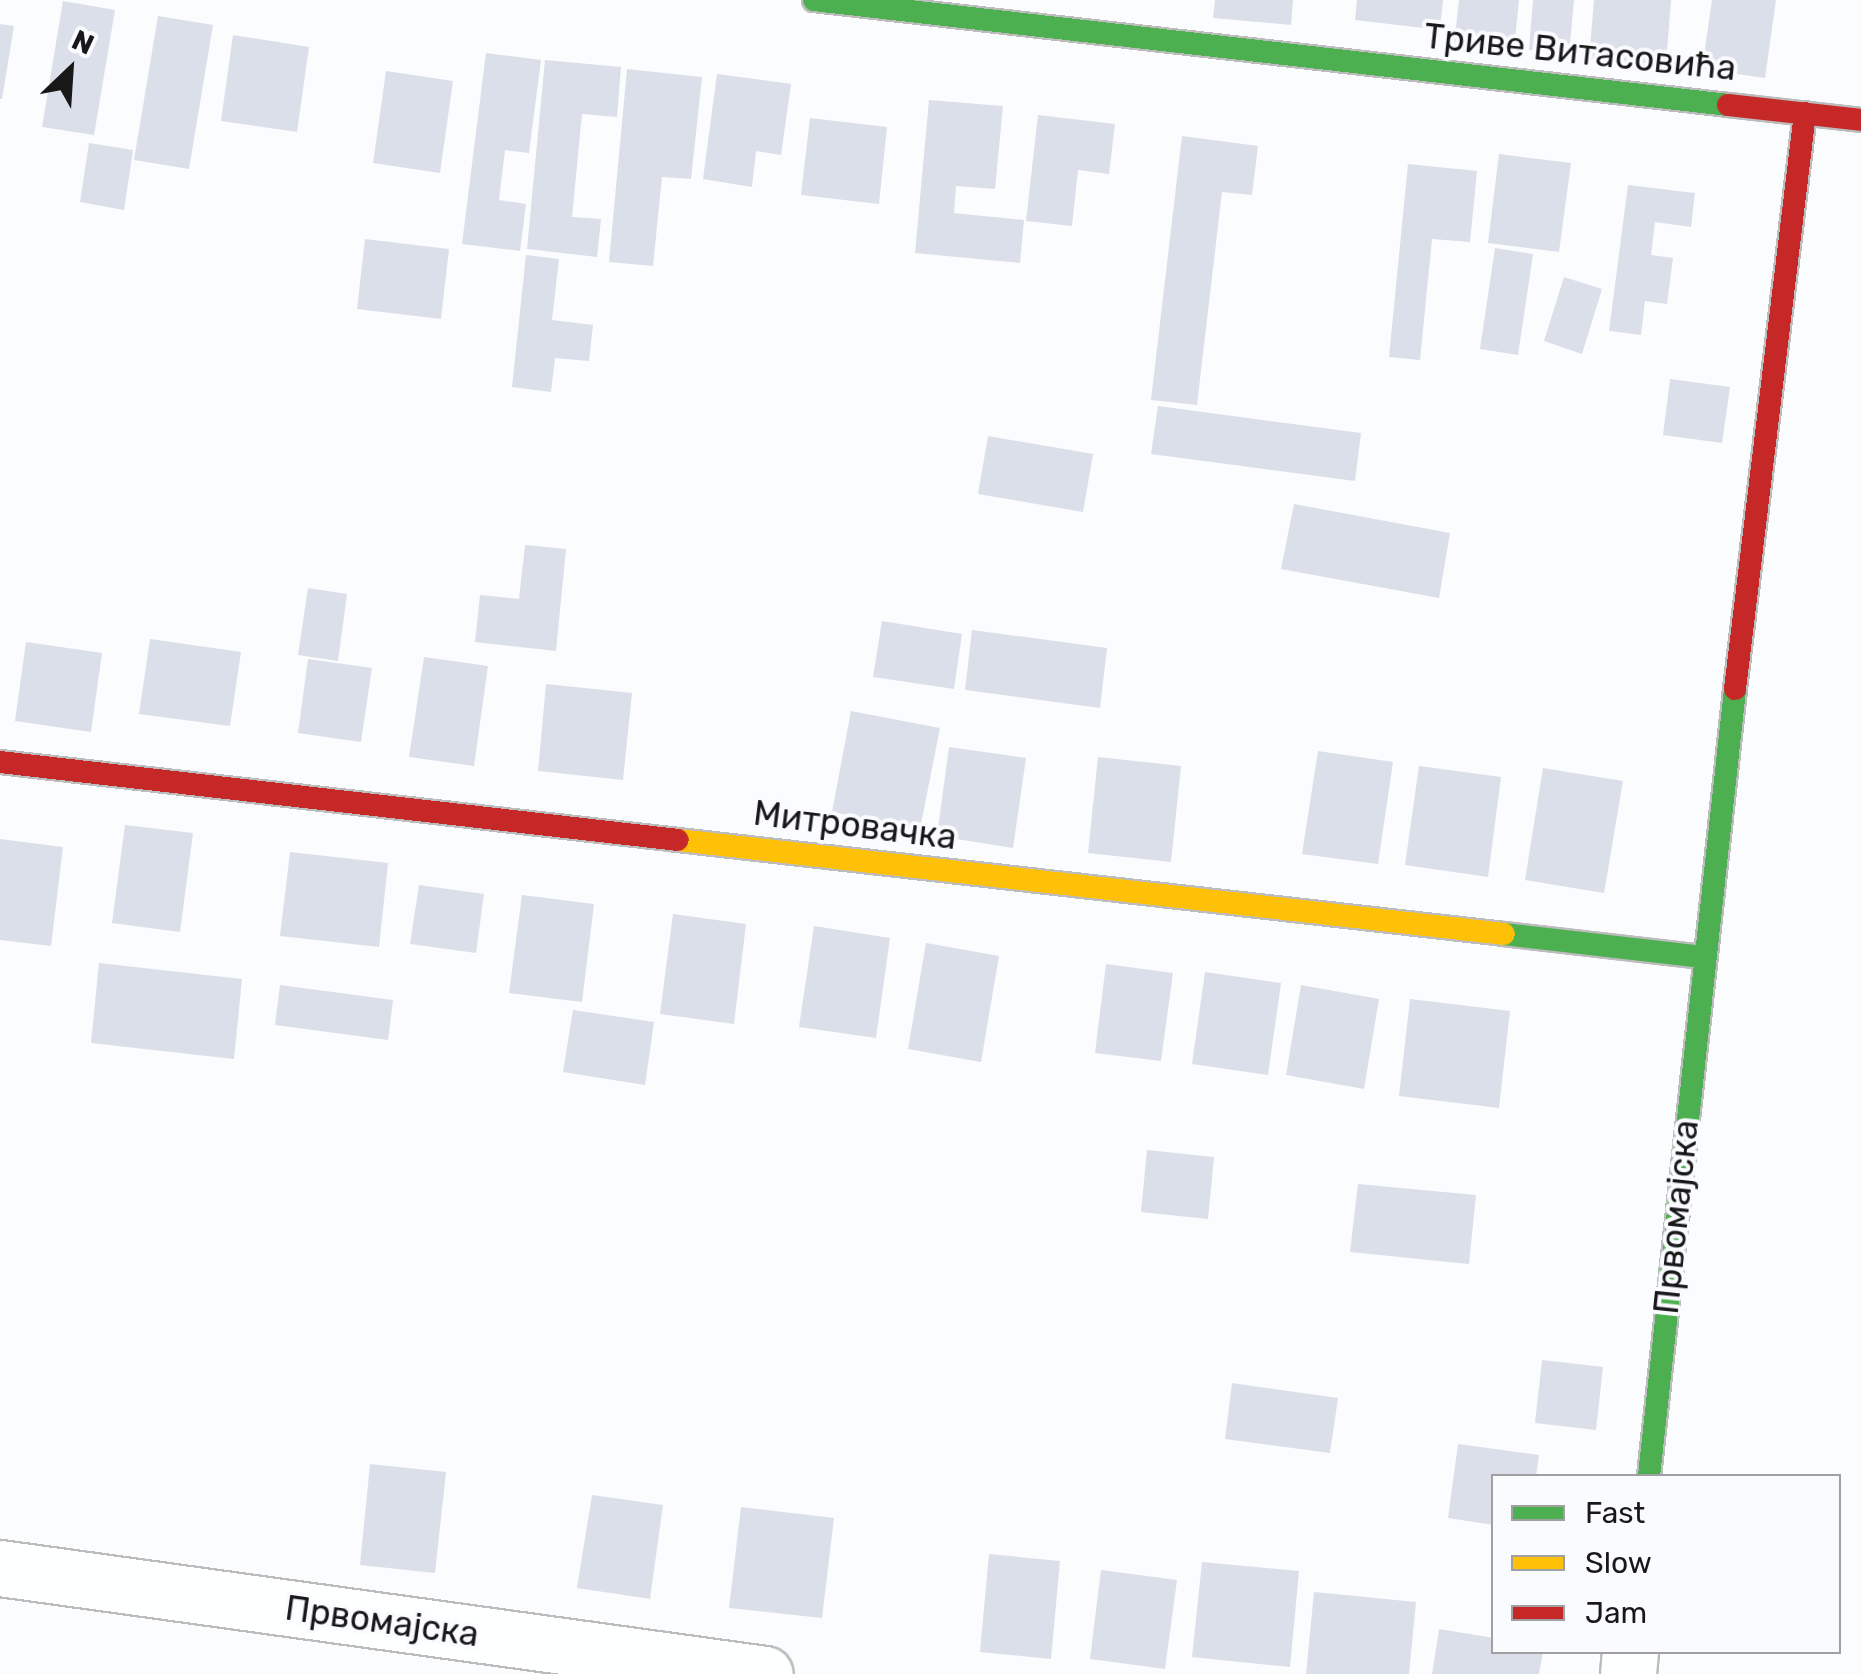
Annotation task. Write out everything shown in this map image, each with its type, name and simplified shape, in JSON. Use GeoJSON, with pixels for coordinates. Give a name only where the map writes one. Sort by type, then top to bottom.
{"type":"FeatureCollection","features":[{"type":"Feature","properties":{"kind":"street","name":"Триве Витасовића"},"geometry":{"type":"LineString","coordinates":[[814,0],[1861,120]]}},
{"type":"Feature","properties":{"kind":"street","name":"Првомајска"},"geometry":{"type":"LineString","coordinates":[[1649,1474],[1703,957],[1805,113]]}},
{"type":"Feature","properties":{"kind":"street","name":"Митровачка"},"geometry":{"type":"LineString","coordinates":[[0,762],[1703,957]]}},
{"type":"Feature","properties":{"kind":"street","name":"Првомајска"},"geometry":{"type":"LineString","coordinates":[[0,1568],[765,1674]]}},
{"type":"Feature","properties":{"kind":"building"},"geometry":{"type":"Polygon","coordinates":[[[1215,0],[1293,0],[1291,25],[1213,18],[1215,0]]]}},
{"type":"Feature","properties":{"kind":"building"},"geometry":{"type":"Polygon","coordinates":[[[1357,0],[1443,0],[1440,30],[1355,20],[1357,0]]]}},
{"type":"Feature","properties":{"kind":"building"},"geometry":{"type":"Polygon","coordinates":[[[1459,0],[1519,0],[1514,51],[1454,45],[1459,0]]]}},
{"type":"Feature","properties":{"kind":"building"},"geometry":{"type":"Polygon","coordinates":[[[1533,0],[1574,0],[1569,53],[1529,50],[1533,0]]]}},
{"type":"Feature","properties":{"kind":"building"},"geometry":{"type":"Polygon","coordinates":[[[1594,0],[1671,0],[1666,65],[1589,60],[1594,0]]]}},
{"type":"Feature","properties":{"kind":"building"},"geometry":{"type":"Polygon","coordinates":[[[1712,0],[1776,0],[1765,78],[1702,69],[1712,0]]]}},
{"type":"Feature","properties":{"kind":"building"},"geometry":{"type":"Polygon","coordinates":[[[63,1],[115,10],[94,135],[42,127],[63,1]]]}},
{"type":"Feature","properties":{"kind":"building"},"geometry":{"type":"Polygon","coordinates":[[[158,16],[213,25],[189,169],[134,160],[158,16]]]}},
{"type":"Feature","properties":{"kind":"building"},"geometry":{"type":"Polygon","coordinates":[[[0,24],[14,26],[2,99],[0,99],[0,24]]]}},
{"type":"Feature","properties":{"kind":"building"},"geometry":{"type":"Polygon","coordinates":[[[233,35],[309,47],[297,132],[221,121],[233,35]]]}},
{"type":"Feature","properties":{"kind":"building"},"geometry":{"type":"Polygon","coordinates":[[[486,53],[541,60],[529,153],[505,150],[499,200],[526,204],[520,251],[462,244],[486,53]]]}},
{"type":"Feature","properties":{"kind":"building"},"geometry":{"type":"Polygon","coordinates":[[[545,60],[621,67],[617,117],[582,114],[572,217],[601,219],[597,257],[527,249],[545,60]]]}},
{"type":"Feature","properties":{"kind":"building"},"geometry":{"type":"Polygon","coordinates":[[[627,69],[702,77],[691,179],[662,177],[653,266],[609,262],[627,69]]]}},
{"type":"Feature","properties":{"kind":"building"},"geometry":{"type":"Polygon","coordinates":[[[386,71],[453,81],[440,173],[373,163],[386,71]]]}},
{"type":"Feature","properties":{"kind":"building"},"geometry":{"type":"Polygon","coordinates":[[[717,74],[791,84],[781,155],[756,151],[752,187],[703,179],[717,74]]]}},
{"type":"Feature","properties":{"kind":"building"},"geometry":{"type":"Polygon","coordinates":[[[929,100],[1003,106],[995,189],[956,186],[954,213],[1024,220],[1020,263],[915,253],[929,100]]]}},
{"type":"Feature","properties":{"kind":"building"},"geometry":{"type":"Polygon","coordinates":[[[1038,115],[1115,124],[1109,174],[1078,170],[1072,226],[1026,221],[1038,115]]]}},
{"type":"Feature","properties":{"kind":"building"},"geometry":{"type":"Polygon","coordinates":[[[810,118],[887,127],[879,204],[801,195],[810,118]]]}},
{"type":"Feature","properties":{"kind":"building"},"geometry":{"type":"Polygon","coordinates":[[[1182,136],[1258,146],[1252,195],[1222,192],[1197,405],[1151,400],[1182,136]]]}},
{"type":"Feature","properties":{"kind":"building"},"geometry":{"type":"Polygon","coordinates":[[[89,143],[133,150],[124,210],[80,202],[89,143]]]}},
{"type":"Feature","properties":{"kind":"building"},"geometry":{"type":"Polygon","coordinates":[[[1499,154],[1571,163],[1559,252],[1488,243],[1499,154]]]}},
{"type":"Feature","properties":{"kind":"building"},"geometry":{"type":"Polygon","coordinates":[[[1408,164],[1477,171],[1470,242],[1432,239],[1420,360],[1389,357],[1408,164]]]}},
{"type":"Feature","properties":{"kind":"building"},"geometry":{"type":"Polygon","coordinates":[[[1628,185],[1695,193],[1691,227],[1655,222],[1651,255],[1673,258],[1667,304],[1645,301],[1641,335],[1609,331],[1628,185]]]}},
{"type":"Feature","properties":{"kind":"building"},"geometry":{"type":"Polygon","coordinates":[[[365,239],[449,249],[441,319],[357,309],[365,239]]]}},
{"type":"Feature","properties":{"kind":"building"},"geometry":{"type":"Polygon","coordinates":[[[1495,248],[1533,254],[1518,355],[1480,349],[1495,248]]]}},
{"type":"Feature","properties":{"kind":"building"},"geometry":{"type":"Polygon","coordinates":[[[526,255],[559,259],[552,320],[593,325],[589,361],[555,358],[551,392],[512,387],[526,255]]]}},
{"type":"Feature","properties":{"kind":"building"},"geometry":{"type":"Polygon","coordinates":[[[1564,277],[1602,289],[1582,354],[1544,341],[1564,277]]]}},
{"type":"Feature","properties":{"kind":"building"},"geometry":{"type":"Polygon","coordinates":[[[1670,379],[1730,387],[1722,443],[1663,435],[1670,379]]]}},
{"type":"Feature","properties":{"kind":"building"},"geometry":{"type":"Polygon","coordinates":[[[1158,406],[1361,433],[1355,481],[1151,454],[1158,406]]]}},
{"type":"Feature","properties":{"kind":"building"},"geometry":{"type":"Polygon","coordinates":[[[988,436],[1093,454],[1083,512],[978,494],[988,436]]]}},
{"type":"Feature","properties":{"kind":"building"},"geometry":{"type":"Polygon","coordinates":[[[1294,504],[1450,533],[1439,598],[1281,569],[1294,504]]]}},
{"type":"Feature","properties":{"kind":"building"},"geometry":{"type":"Polygon","coordinates":[[[525,545],[566,549],[556,651],[475,642],[480,595],[519,599],[525,545]]]}},
{"type":"Feature","properties":{"kind":"building"},"geometry":{"type":"Polygon","coordinates":[[[308,588],[347,594],[338,661],[298,655],[308,588]]]}},
{"type":"Feature","properties":{"kind":"building"},"geometry":{"type":"Polygon","coordinates":[[[882,621],[962,634],[954,689],[873,677],[882,621]]]}},
{"type":"Feature","properties":{"kind":"building"},"geometry":{"type":"Polygon","coordinates":[[[972,630],[1107,648],[1100,708],[965,690],[972,630]]]}},
{"type":"Feature","properties":{"kind":"building"},"geometry":{"type":"Polygon","coordinates":[[[150,639],[241,652],[230,726],[139,714],[150,639]]]}},
{"type":"Feature","properties":{"kind":"building"},"geometry":{"type":"Polygon","coordinates":[[[26,642],[102,653],[91,732],[15,721],[26,642]]]}},
{"type":"Feature","properties":{"kind":"building"},"geometry":{"type":"Polygon","coordinates":[[[424,657],[488,666],[474,766],[409,757],[424,657]]]}},
{"type":"Feature","properties":{"kind":"building"},"geometry":{"type":"Polygon","coordinates":[[[308,659],[372,668],[361,742],[298,733],[308,659]]]}},
{"type":"Feature","properties":{"kind":"building"},"geometry":{"type":"Polygon","coordinates":[[[546,684],[632,693],[623,780],[538,771],[546,684]]]}},
{"type":"Feature","properties":{"kind":"building"},"geometry":{"type":"Polygon","coordinates":[[[851,711],[940,728],[920,829],[832,812],[851,711]]]}},
{"type":"Feature","properties":{"kind":"building"},"geometry":{"type":"Polygon","coordinates":[[[949,747],[1026,758],[1013,848],[937,836],[949,747]]]}},
{"type":"Feature","properties":{"kind":"building"},"geometry":{"type":"Polygon","coordinates":[[[1318,751],[1393,762],[1378,864],[1302,854],[1318,751]]]}},
{"type":"Feature","properties":{"kind":"building"},"geometry":{"type":"Polygon","coordinates":[[[1098,757],[1181,766],[1171,862],[1088,853],[1098,757]]]}},
{"type":"Feature","properties":{"kind":"building"},"geometry":{"type":"Polygon","coordinates":[[[1419,766],[1501,777],[1488,877],[1405,865],[1419,766]]]}},
{"type":"Feature","properties":{"kind":"building"},"geometry":{"type":"Polygon","coordinates":[[[1543,768],[1623,781],[1604,893],[1525,880],[1543,768]]]}},
{"type":"Feature","properties":{"kind":"building"},"geometry":{"type":"Polygon","coordinates":[[[125,825],[193,833],[180,932],[112,923],[125,825]]]}},
{"type":"Feature","properties":{"kind":"building"},"geometry":{"type":"Polygon","coordinates":[[[0,839],[63,847],[51,946],[0,940],[0,839]]]}},
{"type":"Feature","properties":{"kind":"building"},"geometry":{"type":"Polygon","coordinates":[[[290,852],[388,863],[379,947],[280,936],[290,852]]]}},
{"type":"Feature","properties":{"kind":"building"},"geometry":{"type":"Polygon","coordinates":[[[419,885],[484,894],[476,953],[410,944],[419,885]]]}},
{"type":"Feature","properties":{"kind":"building"},"geometry":{"type":"Polygon","coordinates":[[[522,895],[594,904],[582,1002],[509,993],[522,895]]]}},
{"type":"Feature","properties":{"kind":"building"},"geometry":{"type":"Polygon","coordinates":[[[673,914],[746,924],[734,1024],[660,1014],[673,914]]]}},
{"type":"Feature","properties":{"kind":"building"},"geometry":{"type":"Polygon","coordinates":[[[814,926],[890,938],[876,1038],[799,1027],[814,926]]]}},
{"type":"Feature","properties":{"kind":"building"},"geometry":{"type":"Polygon","coordinates":[[[926,943],[999,956],[981,1062],[908,1049],[926,943]]]}},
{"type":"Feature","properties":{"kind":"building"},"geometry":{"type":"Polygon","coordinates":[[[99,963],[242,979],[234,1059],[91,1043],[99,963]]]}},
{"type":"Feature","properties":{"kind":"building"},"geometry":{"type":"Polygon","coordinates":[[[1106,964],[1173,973],[1161,1061],[1095,1053],[1106,964]]]}},
{"type":"Feature","properties":{"kind":"building"},"geometry":{"type":"Polygon","coordinates":[[[1205,972],[1281,983],[1268,1075],[1192,1064],[1205,972]]]}},
{"type":"Feature","properties":{"kind":"building"},"geometry":{"type":"Polygon","coordinates":[[[280,985],[393,1000],[388,1040],[275,1025],[280,985]]]}},
{"type":"Feature","properties":{"kind":"building"},"geometry":{"type":"Polygon","coordinates":[[[1301,985],[1379,999],[1364,1089],[1286,1075],[1301,985]]]}},
{"type":"Feature","properties":{"kind":"building"},"geometry":{"type":"Polygon","coordinates":[[[1410,999],[1510,1011],[1499,1108],[1399,1096],[1410,999]]]}},
{"type":"Feature","properties":{"kind":"building"},"geometry":{"type":"Polygon","coordinates":[[[573,1010],[654,1022],[645,1085],[563,1072],[573,1010]]]}},
{"type":"Feature","properties":{"kind":"building"},"geometry":{"type":"Polygon","coordinates":[[[1147,1150],[1214,1157],[1208,1219],[1141,1212],[1147,1150]]]}},
{"type":"Feature","properties":{"kind":"building"},"geometry":{"type":"Polygon","coordinates":[[[1358,1184],[1476,1195],[1469,1264],[1350,1252],[1358,1184]]]}},
{"type":"Feature","properties":{"kind":"building"},"geometry":{"type":"Polygon","coordinates":[[[1542,1360],[1603,1367],[1596,1430],[1535,1423],[1542,1360]]]}},
{"type":"Feature","properties":{"kind":"building"},"geometry":{"type":"Polygon","coordinates":[[[1232,1383],[1338,1398],[1330,1453],[1225,1439],[1232,1383]]]}},
{"type":"Feature","properties":{"kind":"building"},"geometry":{"type":"Polygon","coordinates":[[[1458,1444],[1539,1455],[1536,1474],[1491,1474],[1491,1525],[1448,1518],[1458,1444]]]}},
{"type":"Feature","properties":{"kind":"building"},"geometry":{"type":"Polygon","coordinates":[[[370,1464],[446,1472],[435,1573],[360,1565],[370,1464]]]}},
{"type":"Feature","properties":{"kind":"building"},"geometry":{"type":"Polygon","coordinates":[[[592,1495],[663,1505],[650,1599],[577,1588],[592,1495]]]}},
{"type":"Feature","properties":{"kind":"building"},"geometry":{"type":"Polygon","coordinates":[[[741,1507],[834,1518],[822,1618],[729,1608],[741,1507]]]}},
{"type":"Feature","properties":{"kind":"building"},"geometry":{"type":"Polygon","coordinates":[[[989,1554],[1060,1561],[1051,1659],[980,1652],[989,1554]]]}},
{"type":"Feature","properties":{"kind":"building"},"geometry":{"type":"Polygon","coordinates":[[[1202,1562],[1299,1571],[1290,1667],[1192,1657],[1202,1562]]]}},
{"type":"Feature","properties":{"kind":"building"},"geometry":{"type":"Polygon","coordinates":[[[1101,1570],[1177,1580],[1165,1669],[1090,1659],[1101,1570]]]}},
{"type":"Feature","properties":{"kind":"building"},"geometry":{"type":"Polygon","coordinates":[[[1314,1592],[1416,1602],[1409,1674],[1306,1674],[1314,1592]]]}},
{"type":"Feature","properties":{"kind":"building"},"geometry":{"type":"Polygon","coordinates":[[[1439,1629],[1491,1638],[1491,1654],[1543,1654],[1539,1674],[1432,1674],[1439,1629]]]}},
{"type":"Feature","properties":{"kind":"traffic: fast"},"geometry":{"type":"LineString","coordinates":[[814,0],[1728,105]]}},
{"type":"Feature","properties":{"kind":"traffic: fast"},"geometry":{"type":"LineString","coordinates":[[1649,1474],[1735,689]]}},
{"type":"Feature","properties":{"kind":"traffic: fast"},"geometry":{"type":"LineString","coordinates":[[1504,934],[1703,957]]}},
{"type":"Feature","properties":{"kind":"traffic: slow"},"geometry":{"type":"LineString","coordinates":[[678,840],[1504,934]]}},
{"type":"Feature","properties":{"kind":"traffic: jam"},"geometry":{"type":"LineString","coordinates":[[1728,105],[1861,120]]}},
{"type":"Feature","properties":{"kind":"traffic: jam"},"geometry":{"type":"LineString","coordinates":[[1735,689],[1805,113]]}},
{"type":"Feature","properties":{"kind":"traffic: jam"},"geometry":{"type":"LineString","coordinates":[[0,762],[678,840]]}}]}
